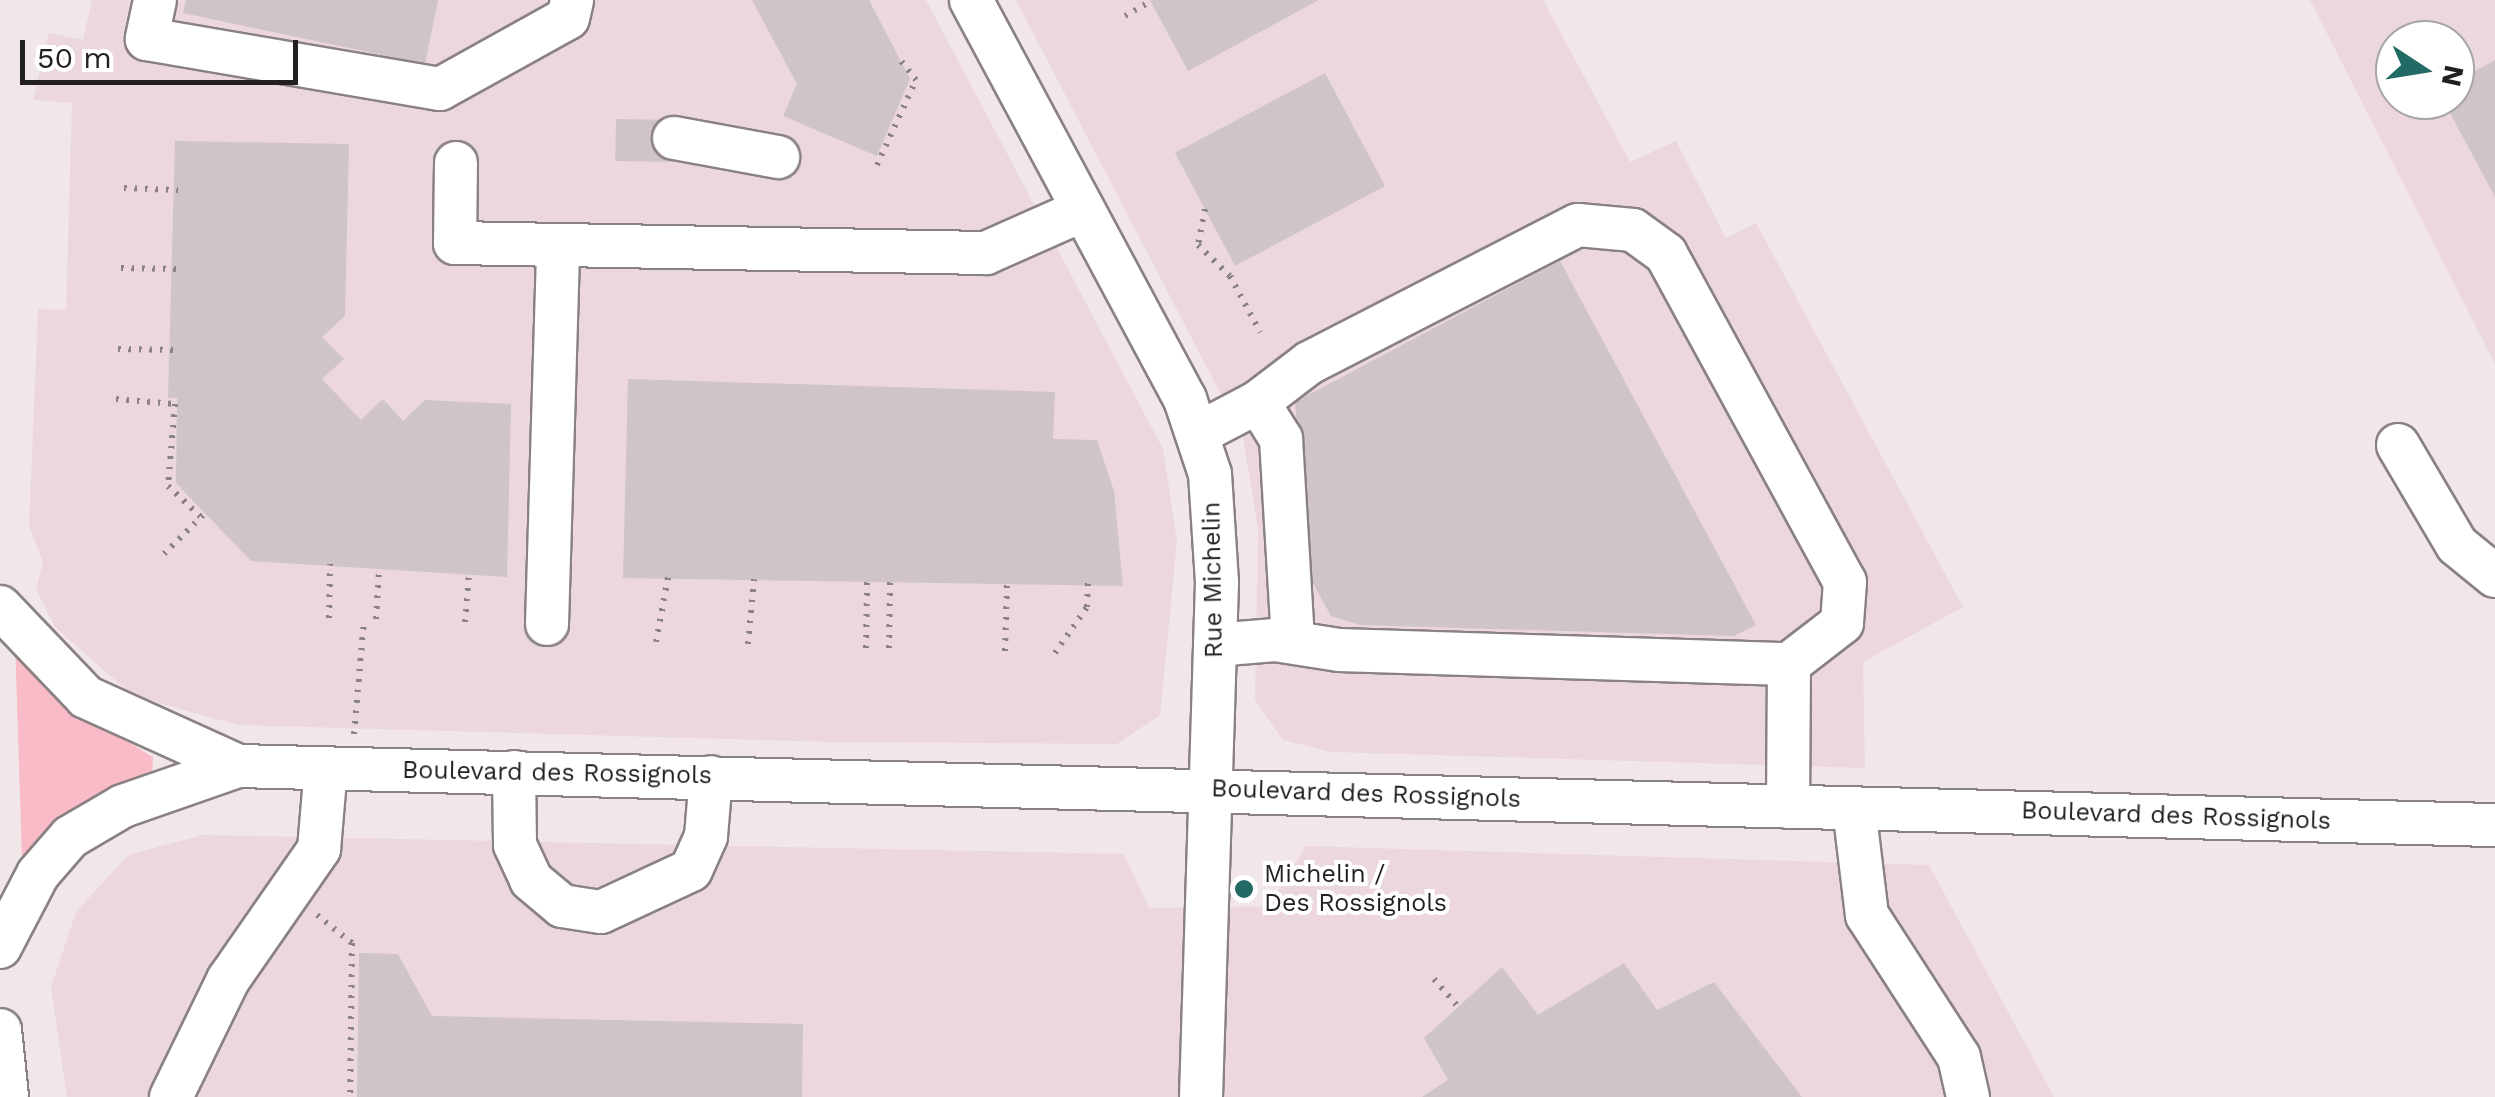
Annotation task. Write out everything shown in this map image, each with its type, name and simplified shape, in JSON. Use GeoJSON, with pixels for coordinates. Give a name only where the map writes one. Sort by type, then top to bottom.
{"type":"FeatureCollection","features":[{"type":"Feature","properties":{"kind":"street"},"geometry":{"type":"LineString","coordinates":[[155,0],[147,40],[440,89],[568,18],[572,0]]}},
{"type":"Feature","properties":{"kind":"street","name":"Rue Michelin"},"geometry":{"type":"LineString","coordinates":[[978,2],[1199,433],[1215,511],[1215,646],[1201,1097]]}},
{"type":"Feature","properties":{"kind":"street"},"geometry":{"type":"LineString","coordinates":[[674,138],[778,157]]}},
{"type":"Feature","properties":{"kind":"street"},"geometry":{"type":"LineString","coordinates":[[456,163],[455,243],[986,253],[1083,210]]}},
{"type":"Feature","properties":{"kind":"street"},"geometry":{"type":"LineString","coordinates":[[1199,433],[1258,402],[1308,363],[1578,225],[1633,230],[1666,254],[1845,582],[1842,623],[1789,664],[1293,641],[1215,646]]}},
{"type":"Feature","properties":{"kind":"street"},"geometry":{"type":"LineString","coordinates":[[547,624],[558,245]]}},
{"type":"Feature","properties":{"kind":"street"},"geometry":{"type":"LineString","coordinates":[[1258,402],[1288,460],[1293,641]]}},
{"type":"Feature","properties":{"kind":"street"},"geometry":{"type":"LineString","coordinates":[[2398,445],[2457,545],[2495,576]]}},
{"type":"Feature","properties":{"kind":"street","name":"Boulevard des Rossignols"},"geometry":{"type":"LineString","coordinates":[[0,607],[86,697],[238,766]]}},
{"type":"Feature","properties":{"kind":"street"},"geometry":{"type":"LineString","coordinates":[[1788,807],[1789,664]]}},
{"type":"Feature","properties":{"kind":"street","name":"Boulevard des Rossignols"},"geometry":{"type":"LineString","coordinates":[[21,883],[98,817],[238,766],[2495,825]]}},
{"type":"Feature","properties":{"kind":"street"},"geometry":{"type":"LineString","coordinates":[[171,1097],[228,980],[318,849],[326,768]]}},
{"type":"Feature","properties":{"kind":"street"},"geometry":{"type":"LineString","coordinates":[[514,772],[515,845],[526,871],[562,906],[602,912],[692,870],[706,836],[711,777]]}},
{"type":"Feature","properties":{"kind":"street"},"geometry":{"type":"LineString","coordinates":[[1854,808],[1867,915],[1959,1056],[1968,1097]]}},
{"type":"Feature","properties":{"kind":"street"},"geometry":{"type":"LineString","coordinates":[[0,947],[21,883]]}},
{"type":"Feature","properties":{"kind":"street"},"geometry":{"type":"LineString","coordinates":[[0,1030],[7,1097]]}},
{"type":"Feature","properties":{"kind":"path"},"geometry":{"type":"LineString","coordinates":[[1124,16],[1151,1]]}},
{"type":"Feature","properties":{"kind":"path"},"geometry":{"type":"LineString","coordinates":[[877,165],[916,80],[900,61]]}},
{"type":"Feature","properties":{"kind":"path"},"geometry":{"type":"LineString","coordinates":[[124,188],[178,190]]}},
{"type":"Feature","properties":{"kind":"path"},"geometry":{"type":"LineString","coordinates":[[1206,209],[1198,244],[1230,276],[1260,332]]}},
{"type":"Feature","properties":{"kind":"path"},"geometry":{"type":"LineString","coordinates":[[121,268],[176,269]]}},
{"type":"Feature","properties":{"kind":"path"},"geometry":{"type":"LineString","coordinates":[[118,349],[174,350]]}},
{"type":"Feature","properties":{"kind":"path"},"geometry":{"type":"LineString","coordinates":[[116,399],[175,404],[168,486],[203,515],[164,554]]}},
{"type":"Feature","properties":{"kind":"path"},"geometry":{"type":"LineString","coordinates":[[329,618],[330,564]]}},
{"type":"Feature","properties":{"kind":"path"},"geometry":{"type":"LineString","coordinates":[[376,619],[378,570]]}},
{"type":"Feature","properties":{"kind":"path"},"geometry":{"type":"LineString","coordinates":[[466,622],[469,572]]}},
{"type":"Feature","properties":{"kind":"path"},"geometry":{"type":"LineString","coordinates":[[656,642],[668,577]]}},
{"type":"Feature","properties":{"kind":"path"},"geometry":{"type":"LineString","coordinates":[[748,644],[754,578]]}},
{"type":"Feature","properties":{"kind":"path"},"geometry":{"type":"LineString","coordinates":[[866,648],[867,581]]}},
{"type":"Feature","properties":{"kind":"path"},"geometry":{"type":"LineString","coordinates":[[1055,653],[1087,607],[1088,581]]}},
{"type":"Feature","properties":{"kind":"path"},"geometry":{"type":"LineString","coordinates":[[889,648],[890,582]]}},
{"type":"Feature","properties":{"kind":"path"},"geometry":{"type":"LineString","coordinates":[[1004,651],[1007,584]]}},
{"type":"Feature","properties":{"kind":"path"},"geometry":{"type":"LineString","coordinates":[[354,735],[364,619]]}},
{"type":"Feature","properties":{"kind":"path"},"geometry":{"type":"LineString","coordinates":[[307,907],[352,942],[350,1097]]}},
{"type":"Feature","properties":{"kind":"path"},"geometry":{"type":"LineString","coordinates":[[1434,979],[1458,1007]]}},
{"type":"Feature","properties":{"kind":"shaded area"},"geometry":{"type":"Polygon","coordinates":[[[92,0],[926,0],[1163,449],[1177,541],[1160,715],[1117,744],[833,742],[238,725],[133,696],[55,627],[36,589],[43,562],[29,526],[38,309],[66,310],[72,103],[33,100],[49,33],[83,40],[92,0]]]}},
{"type":"Feature","properties":{"kind":"shaded area"},"geometry":{"type":"Polygon","coordinates":[[[1016,0],[1543,0],[1630,162],[1676,141],[1726,238],[1756,223],[1963,607],[1863,662],[1865,768],[1332,752],[1283,740],[1255,700],[1258,529],[1243,437],[1016,0]]]}},
{"type":"Feature","properties":{"kind":"shaded area"},"geometry":{"type":"Polygon","coordinates":[[[2310,0],[2495,0],[2495,364],[2310,0]]]}},
{"type":"Feature","properties":{"kind":"shaded area"},"geometry":{"type":"Polygon","coordinates":[[[15,641],[63,703],[153,757],[152,776],[81,806],[22,858],[15,641]]]}},
{"type":"Feature","properties":{"kind":"shaded area"},"geometry":{"type":"Polygon","coordinates":[[[203,835],[1124,854],[1149,908],[1269,906],[1306,846],[1929,865],[2054,1097],[67,1097],[51,987],[76,912],[128,855],[203,835]]]}},
{"type":"Feature","properties":{"kind":"building"},"geometry":{"type":"Polygon","coordinates":[[[186,0],[438,0],[425,64],[183,13],[186,0]]]}},
{"type":"Feature","properties":{"kind":"building"},"geometry":{"type":"Polygon","coordinates":[[[752,0],[869,0],[910,79],[877,156],[783,116],[797,84],[752,0]]]}},
{"type":"Feature","properties":{"kind":"building"},"geometry":{"type":"Polygon","coordinates":[[[1150,0],[1319,0],[1188,71],[1150,0]]]}},
{"type":"Feature","properties":{"kind":"building"},"geometry":{"type":"Polygon","coordinates":[[[2495,60],[2495,197],[2454,120],[2475,120],[2475,71],[2495,60]]]}},
{"type":"Feature","properties":{"kind":"building"},"geometry":{"type":"Polygon","coordinates":[[[1325,73],[1385,186],[1235,266],[1175,153],[1325,73]]]}},
{"type":"Feature","properties":{"kind":"building"},"geometry":{"type":"Polygon","coordinates":[[[616,119],[674,120],[673,162],[615,161],[616,119]]]}},
{"type":"Feature","properties":{"kind":"building"},"geometry":{"type":"Polygon","coordinates":[[[175,141],[349,144],[345,316],[322,337],[344,359],[322,379],[361,420],[383,399],[403,421],[425,400],[511,404],[507,577],[251,561],[176,483],[177,398],[168,398],[175,141]]]}},
{"type":"Feature","properties":{"kind":"building"},"geometry":{"type":"Polygon","coordinates":[[[1560,261],[1756,625],[1734,636],[1360,625],[1331,616],[1309,576],[1295,402],[1560,261]]]}},
{"type":"Feature","properties":{"kind":"building"},"geometry":{"type":"Polygon","coordinates":[[[628,379],[1055,392],[1053,439],[1097,440],[1114,491],[1123,586],[623,578],[628,379]]]}},
{"type":"Feature","properties":{"kind":"building"},"geometry":{"type":"Polygon","coordinates":[[[359,953],[398,954],[432,1016],[803,1024],[802,1097],[357,1097],[359,953]]]}},
{"type":"Feature","properties":{"kind":"building"},"geometry":{"type":"Polygon","coordinates":[[[1624,963],[1657,1010],[1714,982],[1802,1097],[1422,1097],[1448,1080],[1424,1038],[1502,967],[1538,1015],[1624,963]]]}},
{"type":"Feature","properties":{"kind":"place","name":"Michelin / Des Rossignols"},"geometry":{"type":"Point","coordinates":[1244,889]}}]}
